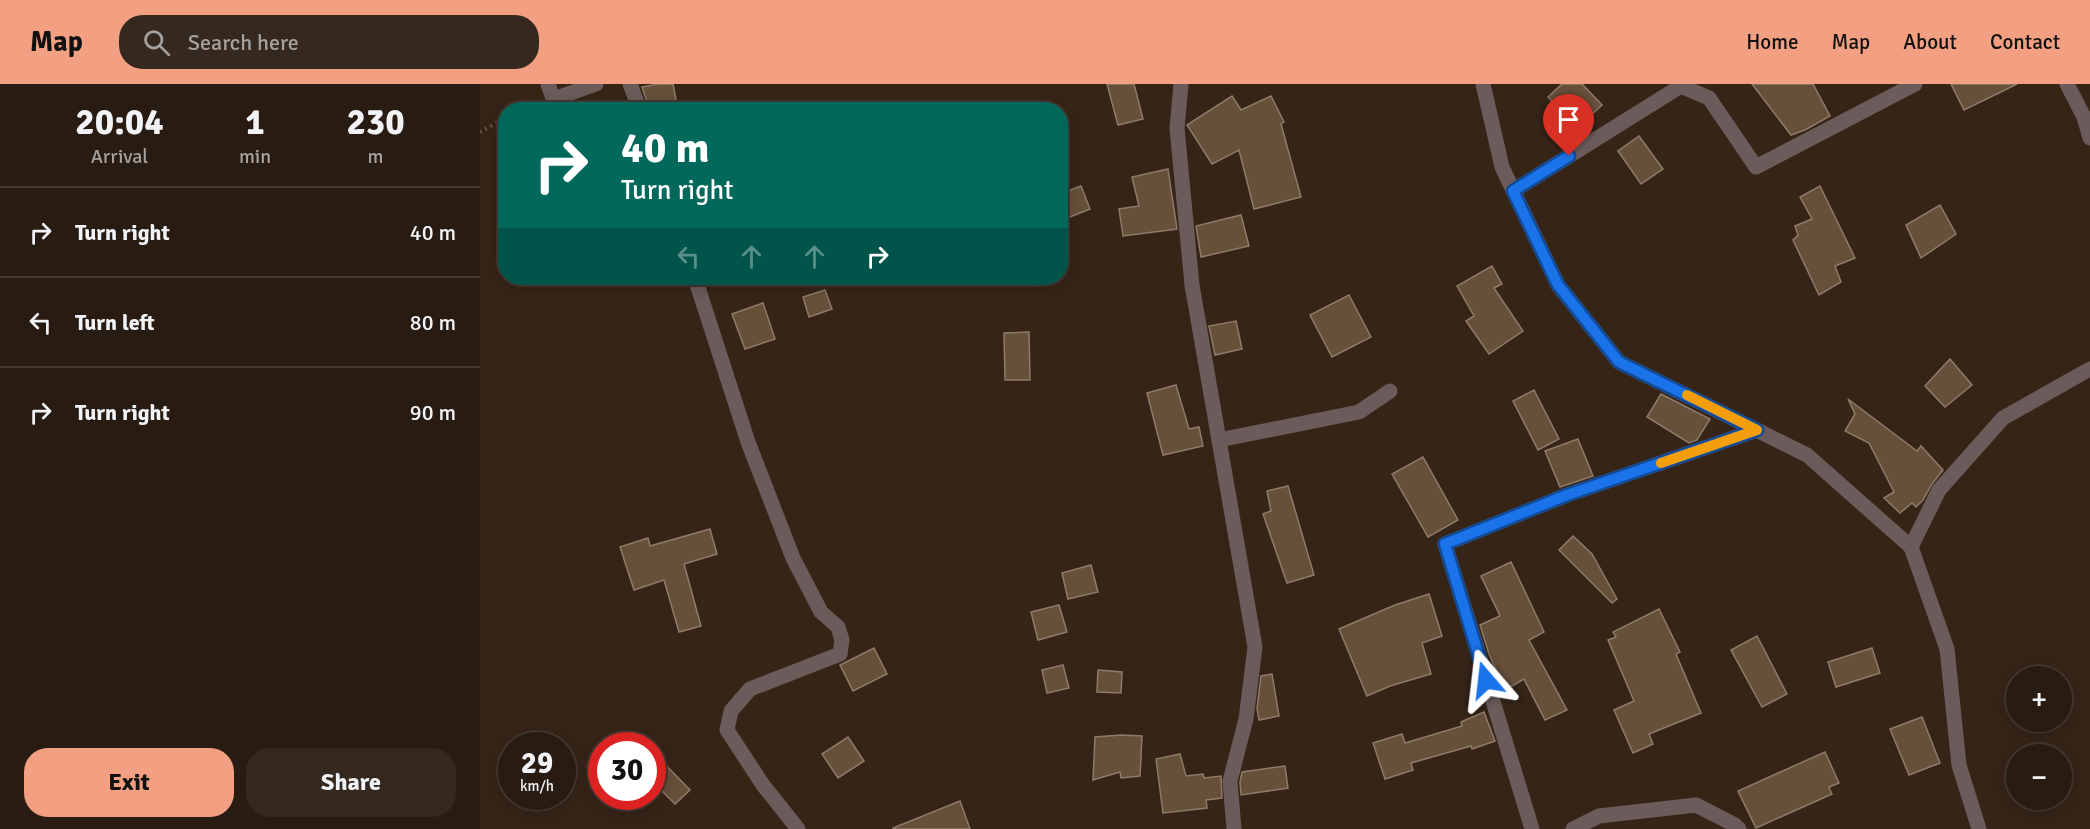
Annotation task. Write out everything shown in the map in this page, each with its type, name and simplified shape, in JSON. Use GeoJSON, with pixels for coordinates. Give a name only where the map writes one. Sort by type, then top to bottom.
{"type":"FeatureCollection","features":[{"type":"Feature","properties":{"kind":"street"},"geometry":{"type":"LineString","coordinates":[[548,84],[555,102]]}},
{"type":"Feature","properties":{"kind":"street"},"geometry":{"type":"LineString","coordinates":[[560,102],[596,84]]}},
{"type":"Feature","properties":{"kind":"street"},"geometry":{"type":"LineString","coordinates":[[630,84],[637,102]]}},
{"type":"Feature","properties":{"kind":"street"},"geometry":{"type":"LineString","coordinates":[[1180,84],[1182,89],[1177,128],[1192,285],[1255,647],[1246,718],[1230,781],[1234,829]]}},
{"type":"Feature","properties":{"kind":"street"},"geometry":{"type":"LineString","coordinates":[[1483,84],[1502,167],[1558,285],[1619,362],[1807,455],[1911,547],[1947,649],[1959,765],[1979,829]]}},
{"type":"Feature","properties":{"kind":"street"},"geometry":{"type":"LineString","coordinates":[[1513,191],[1681,86],[1709,98],[1756,167],[1915,84]]}},
{"type":"Feature","properties":{"kind":"street"},"geometry":{"type":"LineString","coordinates":[[2067,84],[2084,117],[2090,138]]}},
{"type":"Feature","properties":{"kind":"street"},"geometry":{"type":"LineString","coordinates":[[697,285],[748,442],[793,558],[822,612],[838,627],[842,640],[840,654],[750,689],[731,711],[727,730],[763,785],[798,829]]}},
{"type":"Feature","properties":{"kind":"street"},"geometry":{"type":"LineString","coordinates":[[1911,547],[1940,490],[2003,418],[2090,369]]}},
{"type":"Feature","properties":{"kind":"street"},"geometry":{"type":"LineString","coordinates":[[1219,440],[1359,412],[1390,392]]}},
{"type":"Feature","properties":{"kind":"street"},"geometry":{"type":"LineString","coordinates":[[1532,829],[1445,544],[1567,495],[1757,430]]}},
{"type":"Feature","properties":{"kind":"street"},"geometry":{"type":"LineString","coordinates":[[1573,829],[1599,816],[1696,805],[1735,825],[1738,829]]}},
{"type":"Feature","properties":{"kind":"path"},"geometry":{"type":"LineString","coordinates":[[480,132],[498,122]]}},
{"type":"Feature","properties":{"kind":"building"},"geometry":{"type":"Polygon","coordinates":[[[673,84],[676,102],[647,102],[642,87],[673,84]]]}},
{"type":"Feature","properties":{"kind":"building"},"geometry":{"type":"Polygon","coordinates":[[[1107,84],[1134,84],[1143,119],[1118,125],[1107,84]]]}},
{"type":"Feature","properties":{"kind":"building"},"geometry":{"type":"Polygon","coordinates":[[[1562,84],[1582,84],[1602,105],[1577,128],[1548,97],[1562,84]]]}},
{"type":"Feature","properties":{"kind":"building"},"geometry":{"type":"Polygon","coordinates":[[[1752,84],[1813,84],[1830,116],[1791,135],[1752,84]]]}},
{"type":"Feature","properties":{"kind":"building"},"geometry":{"type":"Polygon","coordinates":[[[1951,84],[2017,84],[1964,110],[1951,84]]]}},
{"type":"Feature","properties":{"kind":"building"},"geometry":{"type":"Polygon","coordinates":[[[1232,96],[1241,110],[1271,96],[1284,122],[1281,124],[1301,197],[1254,209],[1239,150],[1212,164],[1187,125],[1232,96]]]}},
{"type":"Feature","properties":{"kind":"building"},"geometry":{"type":"Polygon","coordinates":[[[1639,136],[1663,169],[1641,184],[1618,151],[1639,136]]]}},
{"type":"Feature","properties":{"kind":"building"},"geometry":{"type":"Polygon","coordinates":[[[1168,169],[1177,229],[1123,236],[1119,209],[1139,206],[1132,177],[1168,169]]]}},
{"type":"Feature","properties":{"kind":"building"},"geometry":{"type":"Polygon","coordinates":[[[1081,186],[1090,209],[1068,218],[1068,191],[1081,186]]]}},
{"type":"Feature","properties":{"kind":"building"},"geometry":{"type":"Polygon","coordinates":[[[1820,186],[1855,258],[1835,266],[1841,282],[1819,295],[1793,240],[1798,235],[1795,226],[1812,219],[1800,197],[1820,186]]]}},
{"type":"Feature","properties":{"kind":"building"},"geometry":{"type":"Polygon","coordinates":[[[1940,205],[1956,234],[1921,258],[1906,225],[1940,205]]]}},
{"type":"Feature","properties":{"kind":"building"},"geometry":{"type":"Polygon","coordinates":[[[1241,215],[1249,246],[1201,257],[1196,226],[1241,215]]]}},
{"type":"Feature","properties":{"kind":"building"},"geometry":{"type":"Polygon","coordinates":[[[1492,266],[1502,284],[1494,288],[1523,331],[1489,354],[1466,321],[1474,316],[1457,286],[1492,266]]]}},
{"type":"Feature","properties":{"kind":"building"},"geometry":{"type":"Polygon","coordinates":[[[825,290],[832,309],[809,317],[803,297],[825,290]]]}},
{"type":"Feature","properties":{"kind":"building"},"geometry":{"type":"Polygon","coordinates":[[[1349,295],[1371,337],[1332,357],[1310,315],[1349,295]]]}},
{"type":"Feature","properties":{"kind":"building"},"geometry":{"type":"Polygon","coordinates":[[[763,303],[775,339],[745,349],[732,314],[763,303]]]}},
{"type":"Feature","properties":{"kind":"building"},"geometry":{"type":"Polygon","coordinates":[[[1236,321],[1242,349],[1215,355],[1209,326],[1236,321]]]}},
{"type":"Feature","properties":{"kind":"building"},"geometry":{"type":"Polygon","coordinates":[[[1029,332],[1030,380],[1005,380],[1004,333],[1029,332]]]}},
{"type":"Feature","properties":{"kind":"building"},"geometry":{"type":"Polygon","coordinates":[[[1950,359],[1972,385],[1945,407],[1925,386],[1950,359]]]}},
{"type":"Feature","properties":{"kind":"building"},"geometry":{"type":"Polygon","coordinates":[[[1176,385],[1189,429],[1199,427],[1203,446],[1163,455],[1147,393],[1176,385]]]}},
{"type":"Feature","properties":{"kind":"building"},"geometry":{"type":"Polygon","coordinates":[[[1534,390],[1559,439],[1538,450],[1513,401],[1534,390]]]}},
{"type":"Feature","properties":{"kind":"building"},"geometry":{"type":"Polygon","coordinates":[[[1661,394],[1710,419],[1697,440],[1689,443],[1647,417],[1661,394]]]}},
{"type":"Feature","properties":{"kind":"building"},"geometry":{"type":"Polygon","coordinates":[[[1848,399],[1917,451],[1921,446],[1943,470],[1916,507],[1912,503],[1900,513],[1884,498],[1894,492],[1869,443],[1845,431],[1855,414],[1848,399]]]}},
{"type":"Feature","properties":{"kind":"building"},"geometry":{"type":"Polygon","coordinates":[[[1578,439],[1593,476],[1560,487],[1545,451],[1578,439]]]}},
{"type":"Feature","properties":{"kind":"building"},"geometry":{"type":"Polygon","coordinates":[[[1423,457],[1458,520],[1428,537],[1392,474],[1423,457]]]}},
{"type":"Feature","properties":{"kind":"building"},"geometry":{"type":"Polygon","coordinates":[[[1288,486],[1314,575],[1287,583],[1263,514],[1271,511],[1267,491],[1288,486]]]}},
{"type":"Feature","properties":{"kind":"building"},"geometry":{"type":"Polygon","coordinates":[[[710,529],[717,554],[684,564],[701,626],[679,632],[664,580],[634,590],[620,547],[648,538],[650,546],[710,529]]]}},
{"type":"Feature","properties":{"kind":"building"},"geometry":{"type":"Polygon","coordinates":[[[1573,536],[1592,554],[1617,599],[1612,603],[1559,550],[1573,536]]]}},
{"type":"Feature","properties":{"kind":"building"},"geometry":{"type":"Polygon","coordinates":[[[1511,562],[1544,632],[1529,640],[1567,710],[1545,720],[1524,679],[1505,690],[1489,654],[1480,625],[1500,616],[1481,576],[1511,562]]]}},
{"type":"Feature","properties":{"kind":"building"},"geometry":{"type":"Polygon","coordinates":[[[1091,565],[1098,592],[1068,599],[1062,573],[1091,565]]]}},
{"type":"Feature","properties":{"kind":"building"},"geometry":{"type":"Polygon","coordinates":[[[1429,594],[1442,636],[1422,643],[1431,674],[1390,686],[1367,696],[1339,629],[1395,605],[1429,594]]]}},
{"type":"Feature","properties":{"kind":"building"},"geometry":{"type":"Polygon","coordinates":[[[1059,605],[1067,632],[1038,640],[1031,612],[1059,605]]]}},
{"type":"Feature","properties":{"kind":"building"},"geometry":{"type":"Polygon","coordinates":[[[1659,609],[1680,652],[1676,654],[1701,713],[1649,734],[1653,744],[1633,753],[1614,710],[1634,701],[1608,640],[1616,637],[1613,632],[1659,609]]]}},
{"type":"Feature","properties":{"kind":"building"},"geometry":{"type":"Polygon","coordinates":[[[1757,636],[1787,694],[1762,707],[1731,650],[1757,636]]]}},
{"type":"Feature","properties":{"kind":"building"},"geometry":{"type":"Polygon","coordinates":[[[874,648],[887,674],[853,691],[840,665],[874,648]]]}},
{"type":"Feature","properties":{"kind":"building"},"geometry":{"type":"Polygon","coordinates":[[[1872,648],[1880,673],[1836,687],[1828,662],[1872,648]]]}},
{"type":"Feature","properties":{"kind":"building"},"geometry":{"type":"Polygon","coordinates":[[[1063,665],[1069,688],[1047,693],[1042,670],[1063,665]]]}},
{"type":"Feature","properties":{"kind":"building"},"geometry":{"type":"Polygon","coordinates":[[[1098,670],[1122,672],[1121,693],[1097,692],[1098,670]]]}},
{"type":"Feature","properties":{"kind":"building"},"geometry":{"type":"Polygon","coordinates":[[[1272,674],[1279,716],[1259,720],[1257,708],[1261,676],[1272,674]]]}},
{"type":"Feature","properties":{"kind":"building"},"geometry":{"type":"Polygon","coordinates":[[[1484,712],[1495,741],[1472,749],[1471,746],[1411,763],[1413,770],[1385,779],[1373,743],[1402,734],[1405,743],[1462,726],[1461,722],[1484,712]]]}},
{"type":"Feature","properties":{"kind":"building"},"geometry":{"type":"Polygon","coordinates":[[[1922,717],[1940,763],[1909,775],[1890,729],[1922,717]]]}},
{"type":"Feature","properties":{"kind":"building"},"geometry":{"type":"Polygon","coordinates":[[[1142,736],[1140,776],[1121,778],[1120,772],[1093,780],[1095,737],[1142,736]]]}},
{"type":"Feature","properties":{"kind":"building"},"geometry":{"type":"Polygon","coordinates":[[[848,737],[864,761],[838,778],[822,754],[848,737]]]}},
{"type":"Feature","properties":{"kind":"building"},"geometry":{"type":"Polygon","coordinates":[[[1825,752],[1839,783],[1829,787],[1832,794],[1756,828],[1738,791],[1825,752]]]}},
{"type":"Feature","properties":{"kind":"building"},"geometry":{"type":"Polygon","coordinates":[[[1180,754],[1186,776],[1203,774],[1204,778],[1221,776],[1222,798],[1206,800],[1207,808],[1163,813],[1156,759],[1180,754]]]}},
{"type":"Feature","properties":{"kind":"building"},"geometry":{"type":"Polygon","coordinates":[[[666,765],[690,790],[675,804],[666,795],[666,765]]]}},
{"type":"Feature","properties":{"kind":"building"},"geometry":{"type":"Polygon","coordinates":[[[1285,766],[1288,788],[1241,795],[1242,772],[1285,766]]]}},
{"type":"Feature","properties":{"kind":"building"},"geometry":{"type":"Polygon","coordinates":[[[960,801],[970,829],[893,829],[893,828],[960,801]]]}},
{"type":"Feature","properties":{"kind":"slow traffic"},"geometry":{"type":"LineString","coordinates":[[1661,463],[1757,430],[1687,395]]}},
{"type":"Feature","properties":{"kind":"route"},"geometry":{"type":"LineString","coordinates":[[1486,680],[1445,544],[1567,495],[1757,430],[1619,362],[1558,285],[1513,191],[1569,156]]}}]}
